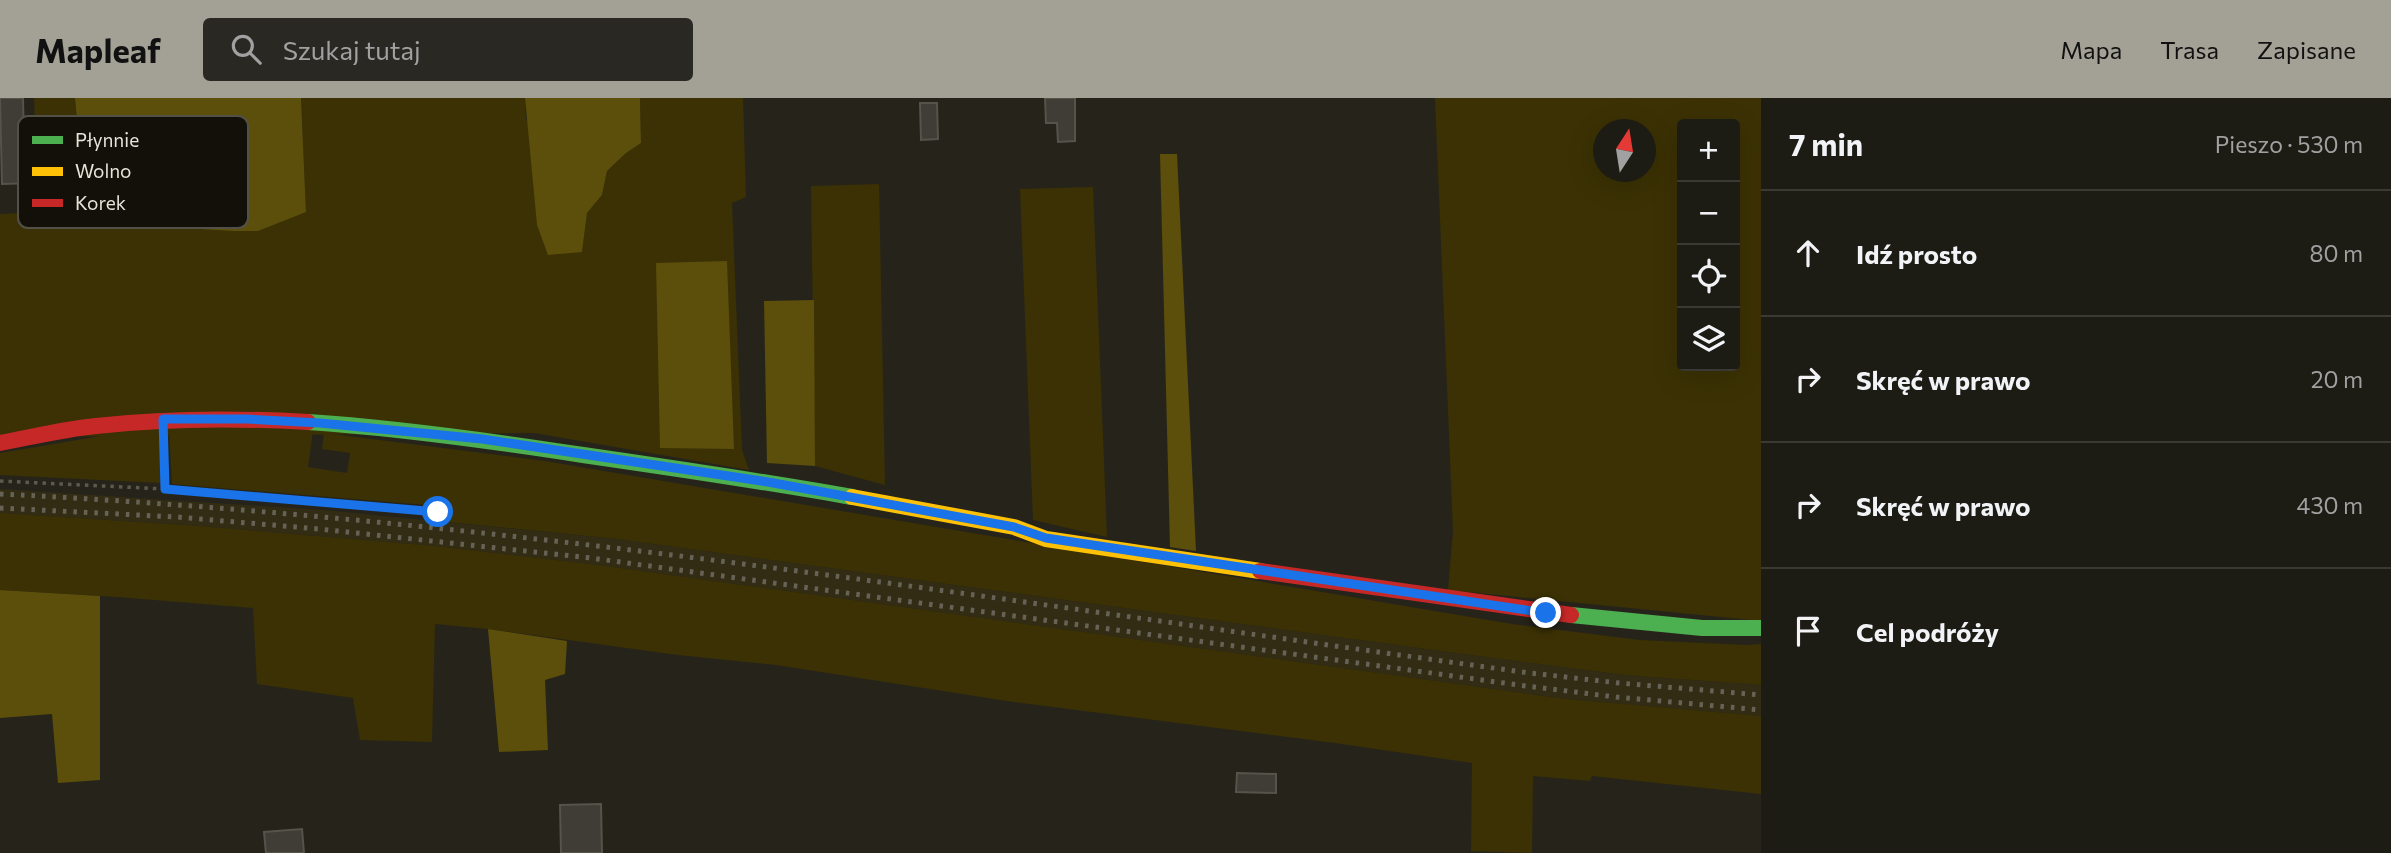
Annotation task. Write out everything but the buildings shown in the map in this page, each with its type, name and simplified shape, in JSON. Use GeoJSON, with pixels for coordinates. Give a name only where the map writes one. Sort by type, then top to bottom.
{"type":"FeatureCollection","features":[{"type":"Feature","properties":{"kind":"street"},"geometry":{"type":"LineString","coordinates":[[0,443],[94,426],[163,419],[247,419],[320,423],[482,439],[768,482],[1014,527],[1046,538],[1533,611],[1702,628],[1761,628]]}},
{"type":"Feature","properties":{"kind":"path"},"geometry":{"type":"LineString","coordinates":[[163,419],[165,489]]}},
{"type":"Feature","properties":{"kind":"path"},"geometry":{"type":"LineString","coordinates":[[0,481],[165,489],[438,512]]}},
{"type":"Feature","properties":{"kind":"shaded area"},"geometry":{"type":"Polygon","coordinates":[[[34,98],[75,98],[77,116],[35,116],[34,98]]]}},
{"type":"Feature","properties":{"kind":"shaded area"},"geometry":{"type":"Polygon","coordinates":[[[75,98],[301,98],[306,212],[258,231],[184,228],[248,228],[248,116],[77,116],[75,98]]]}},
{"type":"Feature","properties":{"kind":"shaded area"},"geometry":{"type":"Polygon","coordinates":[[[301,98],[525,98],[526,118],[582,252],[587,213],[602,195],[607,171],[641,143],[640,98],[743,98],[746,197],[732,203],[742,450],[749,470],[534,433],[0,437],[0,214],[18,213],[18,228],[248,228],[248,215],[306,212],[301,98]]]}},
{"type":"Feature","properties":{"kind":"shaded area"},"geometry":{"type":"Polygon","coordinates":[[[525,98],[640,98],[641,143],[607,171],[602,195],[587,213],[582,252],[548,255],[537,225],[525,98]]]}},
{"type":"Feature","properties":{"kind":"shaded area"},"geometry":{"type":"Polygon","coordinates":[[[1435,98],[1761,98],[1761,621],[1448,590],[1453,531],[1435,98]]]}},
{"type":"Feature","properties":{"kind":"shaded area"},"geometry":{"type":"Polygon","coordinates":[[[1160,154],[1177,154],[1196,551],[1170,547],[1160,154]]]}},
{"type":"Feature","properties":{"kind":"shaded area"},"geometry":{"type":"Polygon","coordinates":[[[879,184],[885,485],[815,466],[811,186],[879,184]]]}},
{"type":"Feature","properties":{"kind":"shaded area"},"geometry":{"type":"Polygon","coordinates":[[[1093,187],[1107,537],[1033,520],[1020,189],[1093,187]]]}},
{"type":"Feature","properties":{"kind":"shaded area"},"geometry":{"type":"Polygon","coordinates":[[[727,261],[734,449],[660,448],[656,263],[727,261]]]}},
{"type":"Feature","properties":{"kind":"shaded area"},"geometry":{"type":"Polygon","coordinates":[[[814,300],[815,466],[767,463],[764,301],[814,300]]]}},
{"type":"Feature","properties":{"kind":"shaded area"},"geometry":{"type":"Polygon","coordinates":[[[160,426],[160,483],[0,475],[0,453],[160,426]]]}},
{"type":"Feature","properties":{"kind":"shaded area"},"geometry":{"type":"Polygon","coordinates":[[[169,431],[313,431],[308,467],[347,473],[350,453],[322,449],[324,433],[545,461],[1512,624],[1640,640],[1761,644],[1761,685],[1625,675],[617,539],[438,521],[439,506],[172,484],[169,431]]]}},
{"type":"Feature","properties":{"kind":"shaded area"},"geometry":{"type":"Polygon","coordinates":[[[0,489],[323,510],[617,539],[1625,675],[1761,685],[1761,716],[1566,699],[606,566],[435,546],[0,513],[0,489]]]}},
{"type":"Feature","properties":{"kind":"shaded area"},"geometry":{"type":"Polygon","coordinates":[[[0,513],[435,546],[606,566],[1566,699],[1761,716],[1761,794],[1592,776],[1590,781],[1533,776],[1532,853],[1471,851],[1472,763],[1007,701],[776,665],[435,624],[432,742],[360,740],[353,698],[257,684],[253,608],[0,590],[0,513]]]}},
{"type":"Feature","properties":{"kind":"shaded area"},"geometry":{"type":"Polygon","coordinates":[[[0,590],[100,596],[100,780],[58,783],[52,714],[0,718],[0,590]]]}},
{"type":"Feature","properties":{"kind":"shaded area"},"geometry":{"type":"Polygon","coordinates":[[[488,629],[567,641],[565,674],[545,680],[548,750],[499,752],[488,629]]]}},
{"type":"Feature","properties":{"kind":"railway"},"geometry":{"type":"LineString","coordinates":[[0,494],[192,506],[575,543],[1530,673],[1761,695]]}},
{"type":"Feature","properties":{"kind":"railway"},"geometry":{"type":"LineString","coordinates":[[0,508],[177,517],[319,529],[591,558],[1526,686],[1761,710]]}},
{"type":"Feature","properties":{"kind":"traffic: fast"},"geometry":{"type":"LineString","coordinates":[[308,422],[480,440],[852,497]]}},
{"type":"Feature","properties":{"kind":"traffic: fast"},"geometry":{"type":"LineString","coordinates":[[1571,615],[1702,628],[1761,628]]}},
{"type":"Feature","properties":{"kind":"traffic: slow"},"geometry":{"type":"LineString","coordinates":[[852,497],[1014,527],[1046,539],[1260,571]]}},
{"type":"Feature","properties":{"kind":"traffic: jam"},"geometry":{"type":"LineString","coordinates":[[0,443],[72,429],[149,421],[228,419],[308,422]]}},
{"type":"Feature","properties":{"kind":"traffic: jam"},"geometry":{"type":"LineString","coordinates":[[1260,571],[1571,615]]}},
{"type":"Feature","properties":{"kind":"route"},"geometry":{"type":"LineString","coordinates":[[438,512],[165,489],[163,419],[247,419],[352,425],[482,439],[768,482],[1014,527],[1046,538],[1546,613]]}}]}
